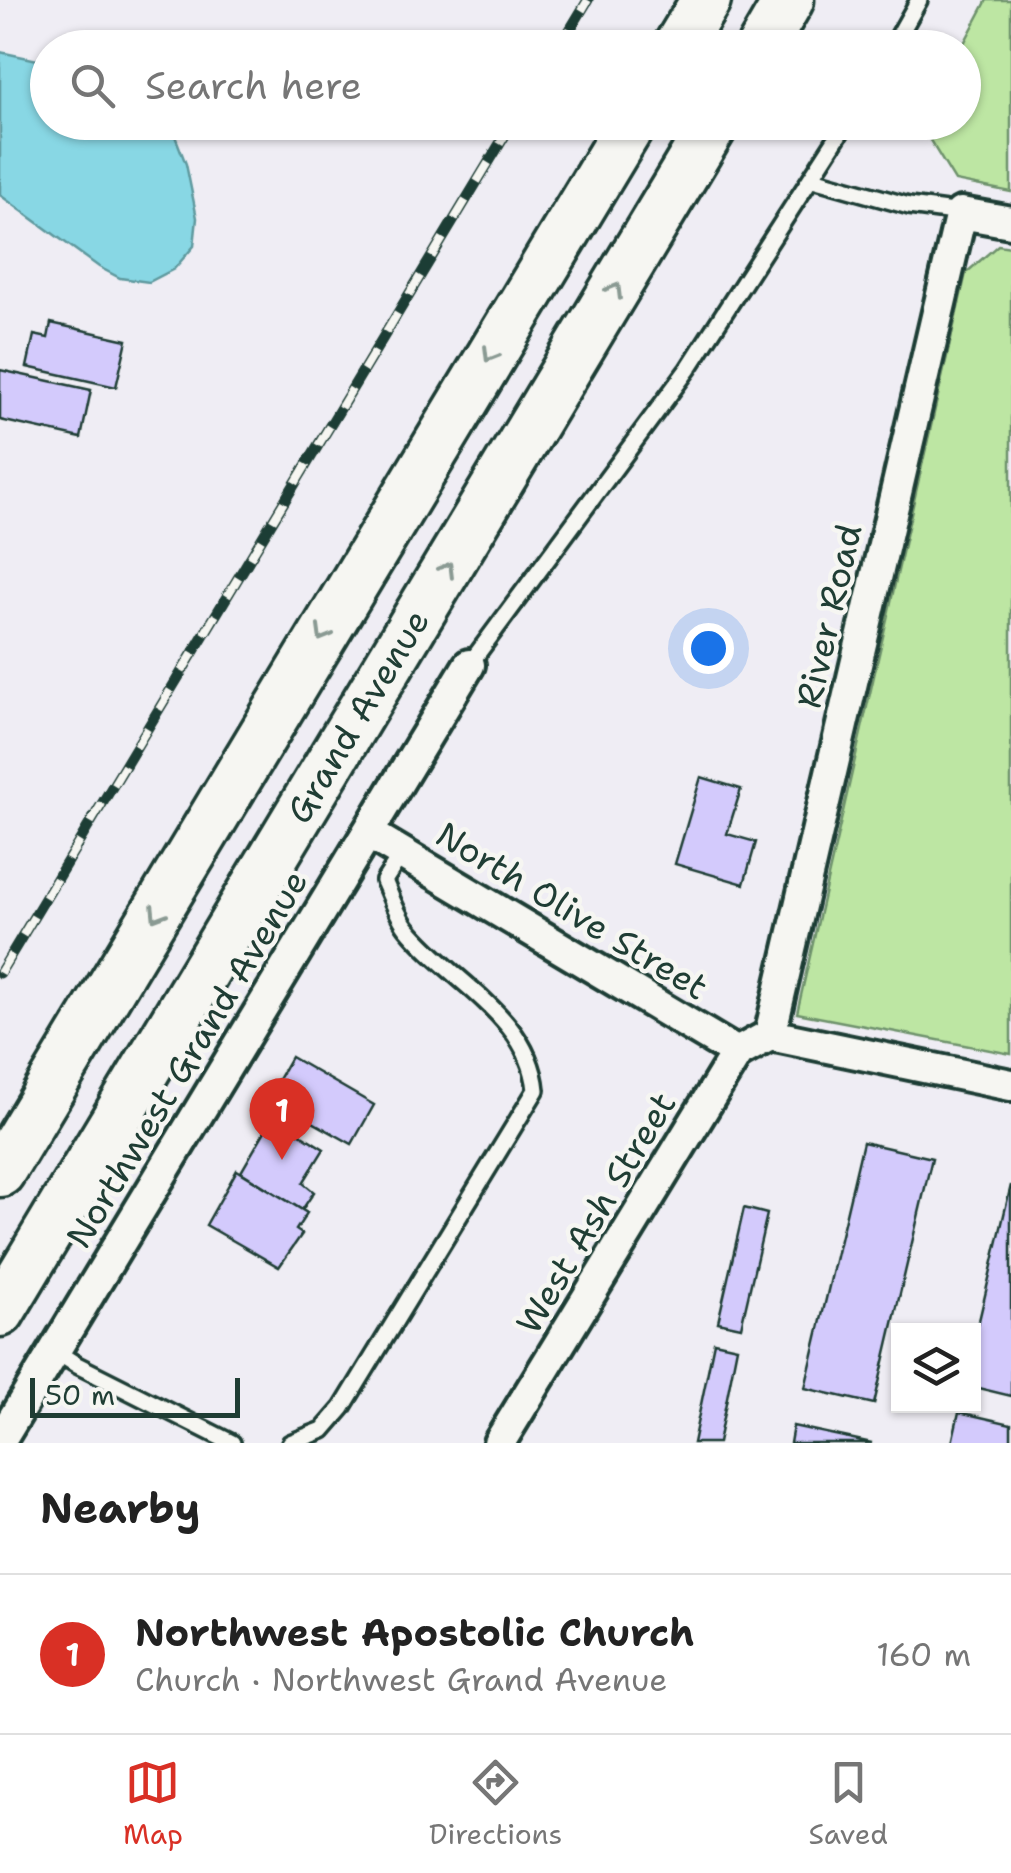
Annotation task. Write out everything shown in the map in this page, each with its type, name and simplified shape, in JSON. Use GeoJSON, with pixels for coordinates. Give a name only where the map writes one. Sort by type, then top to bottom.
{"type":"FeatureCollection","features":[{"type":"Feature","properties":{"kind":"highway"},"geometry":{"type":"LineString","coordinates":[[688,30],[706,0]]}},
{"type":"Feature","properties":{"kind":"highway"},"geometry":{"type":"LineString","coordinates":[[771,30],[789,0]]}},
{"type":"Feature","properties":{"kind":"highway","name":"Grand Avenue"},"geometry":{"type":"LineString","coordinates":[[0,1172],[621,140]]}},
{"type":"Feature","properties":{"kind":"highway","name":"Grand Avenue"},"geometry":{"type":"LineString","coordinates":[[0,1312],[704,140]]}},
{"type":"Feature","properties":{"kind":"street"},"geometry":{"type":"LineString","coordinates":[[961,213],[1011,222]]}},
{"type":"Feature","properties":{"kind":"street","name":"River Road"},"geometry":{"type":"LineString","coordinates":[[770,1035],[961,213]]}},
{"type":"Feature","properties":{"kind":"street","name":"Northwest Grand Avenue"},"geometry":{"type":"LineString","coordinates":[[0,1441],[470,665]]}},
{"type":"Feature","properties":{"kind":"street","name":"North Olive Street"},"geometry":{"type":"LineString","coordinates":[[368,833],[737,1053]]}},
{"type":"Feature","properties":{"kind":"street"},"geometry":{"type":"LineString","coordinates":[[737,1053],[770,1035],[1011,1085]]}},
{"type":"Feature","properties":{"kind":"street","name":"West Ash Street"},"geometry":{"type":"LineString","coordinates":[[500,1443],[737,1053]]}},
{"type":"Feature","properties":{"kind":"lane"},"geometry":{"type":"LineString","coordinates":[[902,30],[919,0]]}},
{"type":"Feature","properties":{"kind":"lane"},"geometry":{"type":"LineString","coordinates":[[470,665],[688,369],[836,140]]}},
{"type":"Feature","properties":{"kind":"lane"},"geometry":{"type":"LineString","coordinates":[[813,179],[909,206],[961,213]]}},
{"type":"Feature","properties":{"kind":"lane"},"geometry":{"type":"LineString","coordinates":[[290,1443],[322,1430],[342,1408],[536,1090],[534,1070],[511,1026],[405,927],[384,880],[402,853]]}},
{"type":"Feature","properties":{"kind":"lane"},"geometry":{"type":"LineString","coordinates":[[55,1351],[232,1443]]}},
{"type":"Feature","properties":{"kind":"green space"},"geometry":{"type":"Polygon","coordinates":[[[987,0],[1011,0],[1011,192],[955,181],[930,140],[981,140],[981,30],[971,30],[987,0]]]}},
{"type":"Feature","properties":{"kind":"green space"},"geometry":{"type":"Polygon","coordinates":[[[998,245],[1011,247],[1011,1054],[797,1013],[966,273],[998,245]]]}},
{"type":"Feature","properties":{"kind":"water"},"geometry":{"type":"Polygon","coordinates":[[[0,52],[30,58],[30,140],[177,140],[197,218],[194,246],[174,269],[149,282],[120,278],[0,195],[0,52]]]}},
{"type":"Feature","properties":{"kind":"building"},"geometry":{"type":"Polygon","coordinates":[[[51,323],[127,340],[116,387],[27,367],[34,335],[48,338],[51,323]]]}},
{"type":"Feature","properties":{"kind":"building"},"geometry":{"type":"Polygon","coordinates":[[[0,370],[91,390],[81,438],[0,420],[0,370]]]}},
{"type":"Feature","properties":{"kind":"building"},"geometry":{"type":"Polygon","coordinates":[[[701,777],[741,789],[727,834],[756,842],[744,884],[675,864],[701,777]]]}},
{"type":"Feature","properties":{"kind":"building"},"geometry":{"type":"Polygon","coordinates":[[[291,1057],[374,1105],[352,1144],[268,1097],[291,1057]]]}},
{"type":"Feature","properties":{"kind":"building"},"geometry":{"type":"Polygon","coordinates":[[[273,1117],[324,1149],[303,1183],[314,1192],[302,1210],[241,1172],[273,1117]]]}},
{"type":"Feature","properties":{"kind":"building"},"geometry":{"type":"Polygon","coordinates":[[[863,1142],[932,1158],[874,1404],[805,1388],[863,1142]]]}},
{"type":"Feature","properties":{"kind":"building"},"geometry":{"type":"Polygon","coordinates":[[[237,1170],[307,1213],[296,1230],[302,1234],[279,1267],[206,1225],[237,1170]]]}},
{"type":"Feature","properties":{"kind":"building"},"geometry":{"type":"Polygon","coordinates":[[[1011,1185],[1011,1396],[981,1389],[978,1323],[1011,1185]]]}},
{"type":"Feature","properties":{"kind":"building"},"geometry":{"type":"Polygon","coordinates":[[[744,1208],[767,1214],[741,1327],[718,1322],[744,1208]]]}},
{"type":"Feature","properties":{"kind":"building"},"geometry":{"type":"Polygon","coordinates":[[[714,1342],[737,1347],[718,1443],[693,1443],[714,1342]]]}},
{"type":"Feature","properties":{"kind":"building"},"geometry":{"type":"Polygon","coordinates":[[[959,1413],[1011,1424],[1011,1443],[952,1443],[959,1413]]]}},
{"type":"Feature","properties":{"kind":"building"},"geometry":{"type":"Polygon","coordinates":[[[793,1426],[872,1443],[790,1443],[793,1426]]]}},
{"type":"Feature","properties":{"kind":"railway"},"geometry":{"type":"LineString","coordinates":[[570,30],[588,0]]}},
{"type":"Feature","properties":{"kind":"railway"},"geometry":{"type":"LineString","coordinates":[[0,973],[502,140]]}},
{"type":"Feature","properties":{"kind":"place","name":"Northwest Apostolic Church"},"geometry":{"type":"Point","coordinates":[282,1160]}}]}
